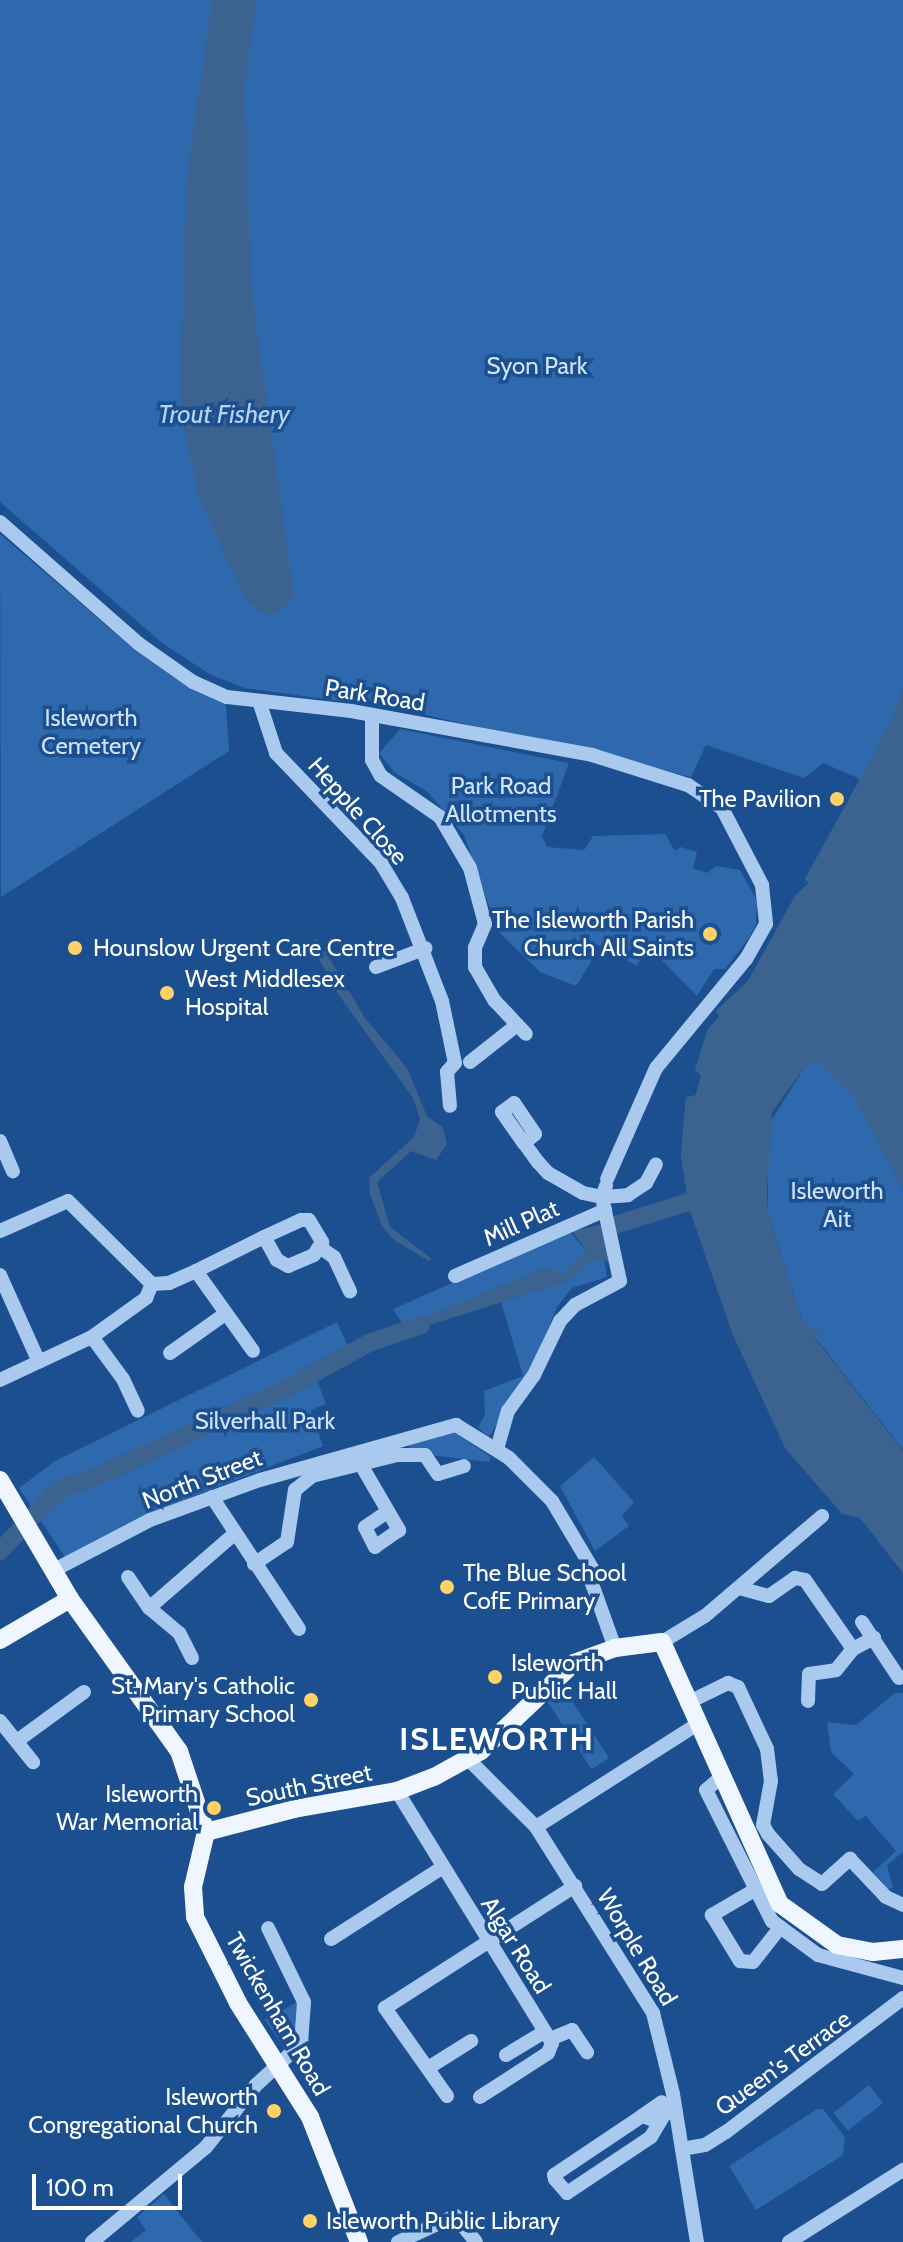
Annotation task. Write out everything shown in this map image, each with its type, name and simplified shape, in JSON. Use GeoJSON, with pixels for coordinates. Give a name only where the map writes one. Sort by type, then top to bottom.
{"type":"FeatureCollection","features":[{"type":"Feature","properties":{"kind":"main road"},"geometry":{"type":"LineString","coordinates":[[2,1488],[56,1569],[70,1599],[177,1747],[206,1832]]}},
{"type":"Feature","properties":{"kind":"main road"},"geometry":{"type":"LineString","coordinates":[[0,1640],[70,1599]]}},
{"type":"Feature","properties":{"kind":"main road"},"geometry":{"type":"LineString","coordinates":[[662,1642],[769,1886],[794,1919],[851,1949],[903,1949]]}},
{"type":"Feature","properties":{"kind":"main road","name":"South Street"},"geometry":{"type":"LineString","coordinates":[[206,1832],[280,1812],[397,1791],[469,1760],[561,1672],[615,1648],[662,1642]]}},
{"type":"Feature","properties":{"kind":"main road","name":"Twickenham Road"},"geometry":{"type":"LineString","coordinates":[[206,1832],[193,1887],[195,1917],[238,2003],[279,2066],[320,2140],[359,2242]]}},
{"type":"Feature","properties":{"kind":"street","name":"Park Road"},"geometry":{"type":"LineString","coordinates":[[0,522],[167,665],[227,697],[260,704],[372,716],[587,754],[686,784],[730,818],[755,868],[765,897],[766,924],[760,937],[656,1068],[606,1198]]}},
{"type":"Feature","properties":{"kind":"street","name":"Hepple Close"},"geometry":{"type":"LineString","coordinates":[[260,704],[276,753],[381,863],[426,948],[455,1063],[447,1072],[450,1106]]}},
{"type":"Feature","properties":{"kind":"street"},"geometry":{"type":"LineString","coordinates":[[372,716],[372,760],[381,776],[440,817],[470,868],[485,924],[475,948],[475,967],[521,1030],[470,1062]]}},
{"type":"Feature","properties":{"kind":"street"},"geometry":{"type":"LineString","coordinates":[[376,967],[426,948]]}},
{"type":"Feature","properties":{"kind":"street"},"geometry":{"type":"LineString","coordinates":[[0,1141],[13,1171]]}},
{"type":"Feature","properties":{"kind":"street"},"geometry":{"type":"LineString","coordinates":[[497,1449],[508,1411],[534,1375],[560,1321],[575,1305],[613,1286],[620,1278],[606,1198],[554,1179],[524,1143]]}},
{"type":"Feature","properties":{"kind":"street","name":"Mill Plat"},"geometry":{"type":"LineString","coordinates":[[455,1276],[606,1198],[628,1195],[646,1183],[656,1164]]}},
{"type":"Feature","properties":{"kind":"street"},"geometry":{"type":"LineString","coordinates":[[0,1231],[68,1201],[152,1284],[169,1283],[264,1237],[309,1220],[322,1242],[321,1248]]}},
{"type":"Feature","properties":{"kind":"street"},"geometry":{"type":"LineString","coordinates":[[264,1237],[277,1260],[288,1266],[321,1248]]}},
{"type":"Feature","properties":{"kind":"street"},"geometry":{"type":"LineString","coordinates":[[321,1248],[334,1257],[350,1292]]}},
{"type":"Feature","properties":{"kind":"street"},"geometry":{"type":"LineString","coordinates":[[196,1271],[253,1351]]}},
{"type":"Feature","properties":{"kind":"street"},"geometry":{"type":"LineString","coordinates":[[0,1275],[39,1362]]}},
{"type":"Feature","properties":{"kind":"street"},"geometry":{"type":"LineString","coordinates":[[0,1380],[92,1337],[146,1298],[152,1284]]}},
{"type":"Feature","properties":{"kind":"street"},"geometry":{"type":"LineString","coordinates":[[170,1353],[225,1314]]}},
{"type":"Feature","properties":{"kind":"street"},"geometry":{"type":"LineString","coordinates":[[92,1337],[123,1379],[138,1411]]}},
{"type":"Feature","properties":{"kind":"street","name":"North Street"},"geometry":{"type":"LineString","coordinates":[[56,1569],[150,1520],[212,1497],[339,1454],[448,1426],[463,1428],[497,1449],[552,1501],[592,1568],[602,1612],[615,1648]]}},
{"type":"Feature","properties":{"kind":"street"},"geometry":{"type":"LineString","coordinates":[[254,1564],[287,1542],[295,1490],[312,1476],[360,1463],[425,1455],[438,1474],[464,1466]]}},
{"type":"Feature","properties":{"kind":"street"},"geometry":{"type":"LineString","coordinates":[[360,1463],[387,1512]]}},
{"type":"Feature","properties":{"kind":"street"},"geometry":{"type":"LineString","coordinates":[[212,1497],[233,1535],[299,1629]]}},
{"type":"Feature","properties":{"kind":"street"},"geometry":{"type":"LineString","coordinates":[[662,1642],[739,1588],[822,1516]]}},
{"type":"Feature","properties":{"kind":"street"},"geometry":{"type":"LineString","coordinates":[[149,1608],[233,1535]]}},
{"type":"Feature","properties":{"kind":"street"},"geometry":{"type":"LineString","coordinates":[[128,1577],[149,1608],[179,1633],[192,1658]]}},
{"type":"Feature","properties":{"kind":"street"},"geometry":{"type":"LineString","coordinates":[[739,1588],[769,1596],[795,1578],[805,1580],[853,1649]]}},
{"type":"Feature","properties":{"kind":"street"},"geometry":{"type":"LineString","coordinates":[[862,1622],[899,1678]]}},
{"type":"Feature","properties":{"kind":"street"},"geometry":{"type":"LineString","coordinates":[[808,1701],[809,1674],[836,1670],[853,1649],[874,1638]]}},
{"type":"Feature","properties":{"kind":"street"},"geometry":{"type":"LineString","coordinates":[[687,1703],[728,1683],[738,1687],[767,1749],[771,1781],[763,1825],[768,1834],[799,1869],[822,1884],[850,1859],[886,1897],[903,1905]]}},
{"type":"Feature","properties":{"kind":"street"},"geometry":{"type":"LineString","coordinates":[[17,1741],[84,1692]]}},
{"type":"Feature","properties":{"kind":"street"},"geometry":{"type":"LineString","coordinates":[[0,1721],[33,1762]]}},
{"type":"Feature","properties":{"kind":"street"},"geometry":{"type":"LineString","coordinates":[[536,1827],[696,1725]]}},
{"type":"Feature","properties":{"kind":"street","name":"Worple Road"},"geometry":{"type":"LineString","coordinates":[[469,1760],[536,1827],[653,2013],[658,2115],[682,2149],[693,2241]]}},
{"type":"Feature","properties":{"kind":"street"},"geometry":{"type":"LineString","coordinates":[[720,1778],[706,1790],[753,1891],[779,1929],[828,1959],[903,1978]]}},
{"type":"Feature","properties":{"kind":"street","name":"Algar Road"},"geometry":{"type":"LineString","coordinates":[[397,1791],[547,2035]]}},
{"type":"Feature","properties":{"kind":"street"},"geometry":{"type":"LineString","coordinates":[[331,1939],[443,1867]]}},
{"type":"Feature","properties":{"kind":"street"},"geometry":{"type":"LineString","coordinates":[[447,2096],[385,2008],[575,1886]]}},
{"type":"Feature","properties":{"kind":"street"},"geometry":{"type":"LineString","coordinates":[[753,1891],[715,1911],[711,1920],[740,1961],[753,1962],[779,1929]]}},
{"type":"Feature","properties":{"kind":"street"},"geometry":{"type":"LineString","coordinates":[[92,2242],[206,2147],[306,2034],[304,2002],[268,1928]]}},
{"type":"Feature","properties":{"kind":"street","name":"Queen's Terrace"},"geometry":{"type":"LineString","coordinates":[[682,2149],[726,2132],[903,1998]]}},
{"type":"Feature","properties":{"kind":"street"},"geometry":{"type":"LineString","coordinates":[[506,2055],[547,2035],[572,2030],[587,2052]]}},
{"type":"Feature","properties":{"kind":"street"},"geometry":{"type":"LineString","coordinates":[[480,2097],[548,2053],[547,2035]]}},
{"type":"Feature","properties":{"kind":"street"},"geometry":{"type":"LineString","coordinates":[[428,2068],[471,2041]]}},
{"type":"Feature","properties":{"kind":"street"},"geometry":{"type":"LineString","coordinates":[[658,2115],[643,2143],[567,2193],[562,2190],[554,2175],[658,2115]]}},
{"type":"Feature","properties":{"kind":"street"},"geometry":{"type":"LineString","coordinates":[[789,2242],[903,2170]]}},
{"type":"Feature","properties":{"kind":"street"},"geometry":{"type":"LineString","coordinates":[[398,2242],[455,2216],[476,2242]]}},
{"type":"Feature","properties":{"kind":"green space","name":"Syon Park"},"geometry":{"type":"Polygon","coordinates":[[[0,0],[903,0],[903,753],[688,1191],[681,1156],[686,1097],[696,1096],[701,1075],[695,1070],[708,1029],[719,1017],[716,1011],[748,981],[795,896],[809,883],[805,879],[860,779],[823,763],[804,778],[706,745],[691,777],[405,710],[245,688],[211,675],[162,643],[0,502],[0,0]]]}},
{"type":"Feature","properties":{"kind":"green space","name":"Isleworth Cemetery"},"geometry":{"type":"Polygon","coordinates":[[[0,534],[136,651],[192,690],[226,704],[229,751],[1,897],[0,534]]]}},
{"type":"Feature","properties":{"kind":"green space","name":"Park Road Allotments"},"geometry":{"type":"Polygon","coordinates":[[[400,729],[569,763],[542,836],[547,847],[584,850],[593,836],[665,834],[675,851],[681,847],[697,852],[693,868],[707,873],[716,866],[740,870],[757,901],[756,924],[749,938],[725,969],[714,969],[697,996],[648,946],[637,966],[592,942],[591,962],[576,986],[540,972],[498,931],[464,835],[428,792],[394,772],[379,753],[400,729]]]}},
{"type":"Feature","properties":{"kind":"green space","name":"Isleworth Ait"},"geometry":{"type":"Polygon","coordinates":[[[817,1060],[853,1095],[903,1189],[903,1450],[814,1336],[820,1327],[810,1329],[802,1320],[768,1212],[768,1126],[804,1068],[817,1060]]]}},
{"type":"Feature","properties":{"kind":"green space"},"geometry":{"type":"Polygon","coordinates":[[[569,1231],[587,1252],[561,1275],[549,1267],[404,1326],[393,1309],[569,1231]]]}},
{"type":"Feature","properties":{"kind":"green space"},"geometry":{"type":"Polygon","coordinates":[[[594,1259],[604,1261],[607,1277],[572,1288],[557,1307],[534,1363],[489,1437],[478,1428],[485,1414],[484,1391],[523,1376],[501,1302],[565,1282],[594,1259]]]}},
{"type":"Feature","properties":{"kind":"green space","name":"Silverhall Park"},"geometry":{"type":"Polygon","coordinates":[[[337,1322],[349,1348],[400,1325],[401,1338],[367,1350],[317,1380],[326,1404],[311,1410],[323,1446],[191,1497],[65,1557],[19,1488],[55,1461],[337,1322]]]}},
{"type":"Feature","properties":{"kind":"green space"},"geometry":{"type":"Polygon","coordinates":[[[454,1432],[491,1457],[489,1462],[413,1453],[408,1444],[454,1432]]]}},
{"type":"Feature","properties":{"kind":"green space"},"geometry":{"type":"Polygon","coordinates":[[[594,1457],[634,1502],[622,1516],[629,1526],[595,1551],[560,1486],[594,1457]]]}},
{"type":"Feature","properties":{"kind":"green space"},"geometry":{"type":"Polygon","coordinates":[[[565,1690],[609,1758],[592,1769],[547,1701],[565,1690]]]}},
{"type":"Feature","properties":{"kind":"green space"},"geometry":{"type":"Polygon","coordinates":[[[895,1693],[903,1693],[903,1852],[887,1865],[893,1888],[888,1889],[873,1872],[896,1851],[866,1816],[858,1821],[833,1794],[854,1774],[831,1752],[827,1722],[856,1725],[895,1693]]]}},
{"type":"Feature","properties":{"kind":"green space"},"geometry":{"type":"Polygon","coordinates":[[[297,2002],[298,2024],[287,2052],[265,2020],[297,2002]]]}},
{"type":"Feature","properties":{"kind":"green space"},"geometry":{"type":"Polygon","coordinates":[[[869,2085],[883,2103],[848,2131],[834,2113],[869,2085]]]}},
{"type":"Feature","properties":{"kind":"green space"},"geometry":{"type":"Polygon","coordinates":[[[817,2109],[823,2109],[845,2137],[843,2155],[756,2210],[729,2166],[817,2109]]]}},
{"type":"Feature","properties":{"kind":"green space"},"geometry":{"type":"Polygon","coordinates":[[[164,2194],[203,2242],[131,2242],[146,2230],[137,2217],[164,2194]]]}},
{"type":"Feature","properties":{"kind":"water","name":"Trout Fishery"},"geometry":{"type":"Polygon","coordinates":[[[212,0],[257,0],[245,84],[251,287],[294,596],[277,612],[265,615],[247,601],[200,501],[180,413],[186,182],[212,0]]]}},
{"type":"Feature","properties":{"kind":"water"},"geometry":{"type":"Polygon","coordinates":[[[903,687],[903,1189],[853,1095],[817,1060],[804,1068],[772,1112],[767,1193],[768,1212],[802,1320],[810,1328],[820,1327],[814,1337],[903,1451],[903,1573],[860,1518],[842,1514],[785,1448],[732,1333],[689,1208],[681,1156],[686,1097],[696,1095],[701,1075],[695,1070],[708,1029],[719,1017],[716,1011],[748,981],[795,896],[809,883],[805,879],[891,722],[903,687]]]}},
{"type":"Feature","properties":{"kind":"water"},"geometry":{"type":"Polygon","coordinates":[[[317,938],[365,1018],[407,1068],[427,1116],[443,1128],[447,1144],[436,1160],[411,1151],[377,1182],[390,1227],[432,1259],[429,1261],[394,1240],[382,1226],[370,1194],[369,1178],[414,1137],[420,1119],[413,1098],[338,994],[310,942],[317,938]]]}},
{"type":"Feature","properties":{"kind":"water"},"geometry":{"type":"Polygon","coordinates":[[[605,1224],[610,1262],[594,1259],[565,1282],[401,1334],[399,1328],[414,1321],[549,1267],[561,1274],[587,1252],[572,1231],[605,1224]]]}},
{"type":"Feature","properties":{"kind":"waterway"},"geometry":{"type":"LineString","coordinates":[[618,1224],[711,1195]]}},
{"type":"Feature","properties":{"kind":"waterway"},"geometry":{"type":"LineString","coordinates":[[0,1551],[59,1489],[96,1477],[287,1388],[369,1343],[421,1325]]}},
{"type":"Feature","properties":{"kind":"place","name":"The Pavilion"},"geometry":{"type":"Point","coordinates":[837,799]}},
{"type":"Feature","properties":{"kind":"place","name":"The Isleworth Parish Church All Saints"},"geometry":{"type":"Point","coordinates":[710,934]}},
{"type":"Feature","properties":{"kind":"place","name":"Hounslow Urgent Care Centre"},"geometry":{"type":"Point","coordinates":[75,948]}},
{"type":"Feature","properties":{"kind":"place","name":"West Middlesex Hospital"},"geometry":{"type":"Point","coordinates":[167,993]}},
{"type":"Feature","properties":{"kind":"place","name":"The Blue School CofE Primary"},"geometry":{"type":"Point","coordinates":[447,1587]}},
{"type":"Feature","properties":{"kind":"place","name":"Isleworth Public Hall"},"geometry":{"type":"Point","coordinates":[495,1677]}},
{"type":"Feature","properties":{"kind":"place","name":"St. Mary's Catholic Primary School"},"geometry":{"type":"Point","coordinates":[311,1700]}},
{"type":"Feature","properties":{"kind":"place","name":"Isleworth War Memorial"},"geometry":{"type":"Point","coordinates":[214,1808]}},
{"type":"Feature","properties":{"kind":"place","name":"Isleworth Congregational Church"},"geometry":{"type":"Point","coordinates":[274,2111]}},
{"type":"Feature","properties":{"kind":"place","name":"Isleworth Public Library"},"geometry":{"type":"Point","coordinates":[310,2221]}},
{"type":"Feature","properties":{"kind":"district","name":"ISLEWORTH"},"geometry":{"type":"Point","coordinates":[497,1739]}}]}
